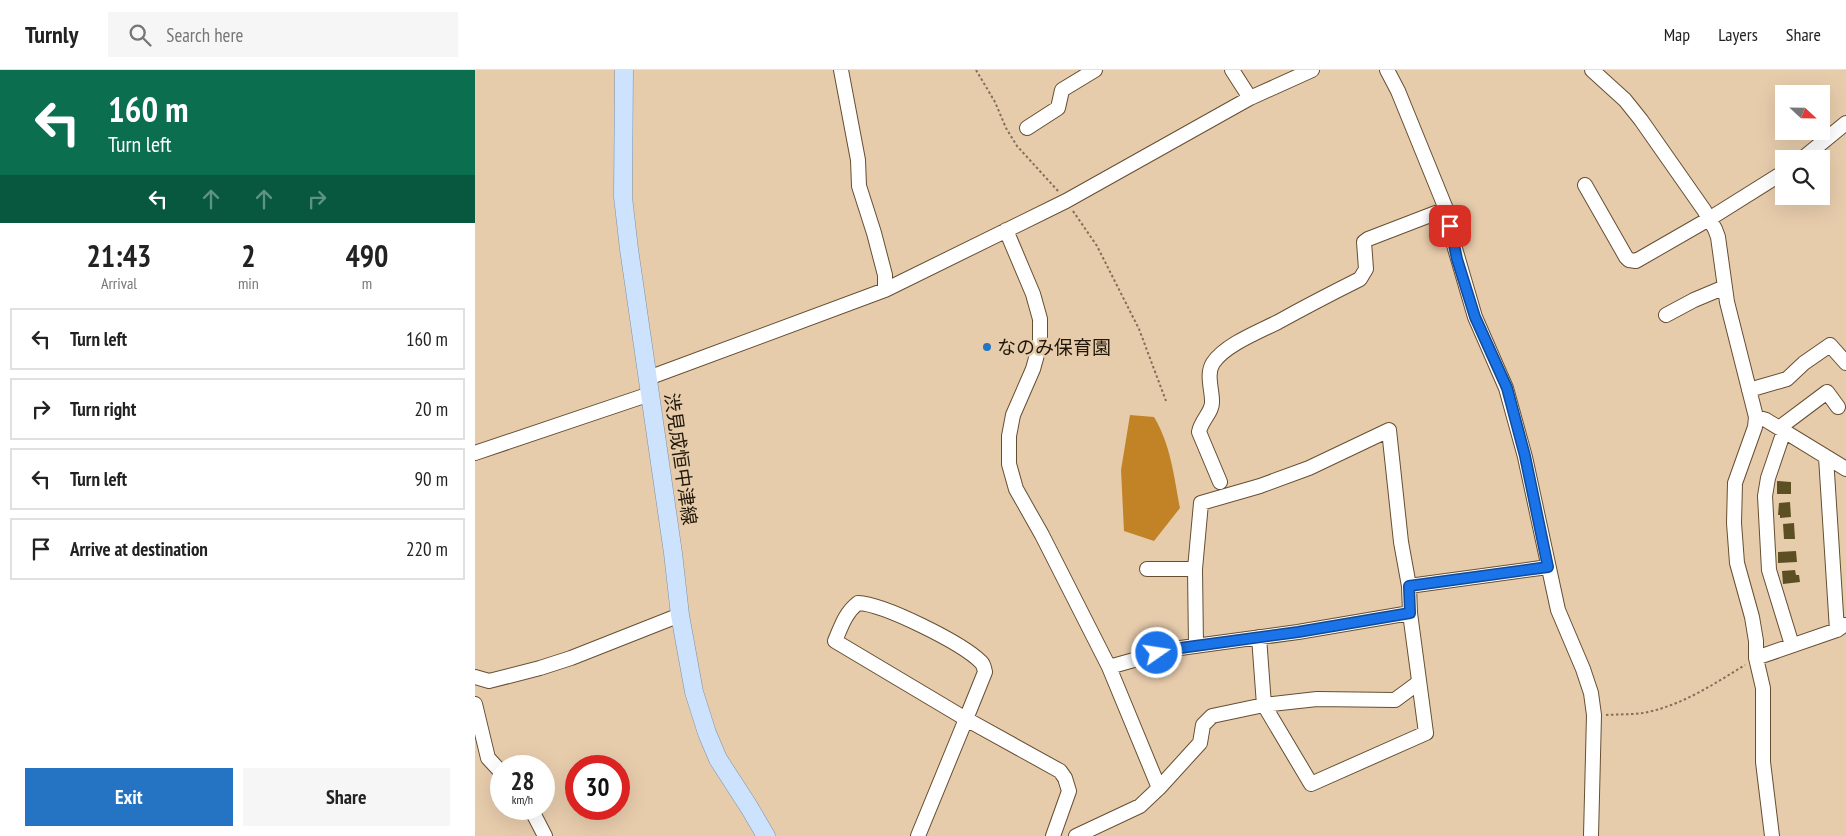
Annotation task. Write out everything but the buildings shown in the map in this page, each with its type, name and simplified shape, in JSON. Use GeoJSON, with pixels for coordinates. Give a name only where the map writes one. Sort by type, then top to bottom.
{"type":"FeatureCollection","features":[{"type":"Feature","properties":{"kind":"main road","name":"渋見成恒中津線"},"geometry":{"type":"LineString","coordinates":[[624,70],[623,197],[680,615],[694,692],[707,733],[718,759],[766,836]]}},
{"type":"Feature","properties":{"kind":"street"},"geometry":{"type":"LineString","coordinates":[[841,70],[858,160],[859,186],[885,275],[885,290]]}},
{"type":"Feature","properties":{"kind":"street"},"geometry":{"type":"LineString","coordinates":[[1027,128],[1058,108],[1062,90],[1095,70]]}},
{"type":"Feature","properties":{"kind":"street"},"geometry":{"type":"LineString","coordinates":[[1232,70],[1250,98]]}},
{"type":"Feature","properties":{"kind":"street"},"geometry":{"type":"LineString","coordinates":[[475,453],[649,386],[885,290],[1066,200],[1250,98],[1312,70]]}},
{"type":"Feature","properties":{"kind":"street"},"geometry":{"type":"LineString","coordinates":[[1387,70],[1447,209],[1454,246],[1470,301],[1507,388],[1525,456],[1558,610],[1591,693],[1594,715],[1591,836]]}},
{"type":"Feature","properties":{"kind":"street"},"geometry":{"type":"LineString","coordinates":[[1592,70],[1625,100],[1641,120],[1691,191],[1718,237],[1725,287],[1756,417],[1755,427],[1734,490],[1737,563],[1756,641],[1756,658],[1763,688],[1763,762],[1772,836]]}},
{"type":"Feature","properties":{"kind":"street"},"geometry":{"type":"LineString","coordinates":[[1813,150],[1846,123]]}},
{"type":"Feature","properties":{"kind":"street"},"geometry":{"type":"LineString","coordinates":[[1585,185],[1626,257],[1632,260],[1644,257],[1775,178]]}},
{"type":"Feature","properties":{"kind":"street"},"geometry":{"type":"LineString","coordinates":[[1220,482],[1199,432],[1200,423],[1213,403],[1210,374],[1212,364],[1223,352],[1360,279],[1366,269],[1363,242],[1447,209]]}},
{"type":"Feature","properties":{"kind":"street"},"geometry":{"type":"LineString","coordinates":[[1006,230],[1033,294],[1040,319],[1040,344],[1013,415],[1010,429],[1009,464],[1016,489],[1042,535],[1109,667],[1159,788]]}},
{"type":"Feature","properties":{"kind":"street"},"geometry":{"type":"LineString","coordinates":[[1666,315],[1694,300],[1725,287]]}},
{"type":"Feature","properties":{"kind":"street"},"geometry":{"type":"LineString","coordinates":[[1749,390],[1787,379],[1804,363],[1830,345],[1846,363]]}},
{"type":"Feature","properties":{"kind":"street"},"geometry":{"type":"LineString","coordinates":[[1792,645],[1769,570],[1765,496],[1768,478],[1781,430],[1827,392],[1839,407]]}},
{"type":"Feature","properties":{"kind":"street"},"geometry":{"type":"LineString","coordinates":[[1756,417],[1764,419],[1846,469]]}},
{"type":"Feature","properties":{"kind":"street"},"geometry":{"type":"LineString","coordinates":[[1196,646],[1195,569],[1201,503],[1260,486],[1309,468],[1389,430],[1401,542],[1409,586],[1418,683],[1426,733],[1311,784],[1264,705],[1259,637]]}},
{"type":"Feature","properties":{"kind":"street"},"geometry":{"type":"LineString","coordinates":[[1756,658],[1841,626],[1826,457]]}},
{"type":"Feature","properties":{"kind":"street"},"geometry":{"type":"LineString","coordinates":[[1409,586],[1548,567]]}},
{"type":"Feature","properties":{"kind":"street"},"geometry":{"type":"LineString","coordinates":[[1147,569],[1195,569]]}},
{"type":"Feature","properties":{"kind":"street"},"geometry":{"type":"LineString","coordinates":[[918,836],[966,719],[985,672],[981,662],[925,626],[865,604],[858,604],[851,608],[835,641],[966,719],[1060,771],[1065,778],[1069,791],[1053,836]]}},
{"type":"Feature","properties":{"kind":"street"},"geometry":{"type":"LineString","coordinates":[[1109,667],[1173,649],[1410,613]]}},
{"type":"Feature","properties":{"kind":"street"},"geometry":{"type":"LineString","coordinates":[[475,677],[489,681],[540,668],[571,658],[680,615]]}},
{"type":"Feature","properties":{"kind":"street"},"geometry":{"type":"LineString","coordinates":[[1076,836],[1140,806],[1200,743],[1203,725],[1212,716],[1264,705],[1317,699],[1395,700],[1418,683]]}},
{"type":"Feature","properties":{"kind":"street"},"geometry":{"type":"LineString","coordinates":[[475,704],[490,759]]}},
{"type":"Feature","properties":{"kind":"street"},"geometry":{"type":"LineString","coordinates":[[537,820],[545,836]]}},
{"type":"Feature","properties":{"kind":"path"},"geometry":{"type":"LineString","coordinates":[[976,70],[995,102],[1005,128],[1017,146],[1066,200],[1097,246],[1139,329],[1166,401]]}},
{"type":"Feature","properties":{"kind":"path"},"geometry":{"type":"LineString","coordinates":[[1594,715],[1647,712],[1677,704],[1699,693],[1756,658]]}},
{"type":"Feature","properties":{"kind":"shaded area"},"geometry":{"type":"Polygon","coordinates":[[[1130,415],[1154,417],[1168,450],[1174,473],[1180,508],[1154,541],[1124,531],[1121,470],[1130,415]]]}},
{"type":"Feature","properties":{"kind":"place","name":"なのみ保育園"},"geometry":{"type":"Point","coordinates":[987,347]}},
{"type":"Feature","properties":{"kind":"route"},"geometry":{"type":"LineString","coordinates":[[1157,653],[1410,613],[1409,586],[1548,567],[1525,456],[1507,388],[1475,317],[1457,259],[1450,226]]}}]}
